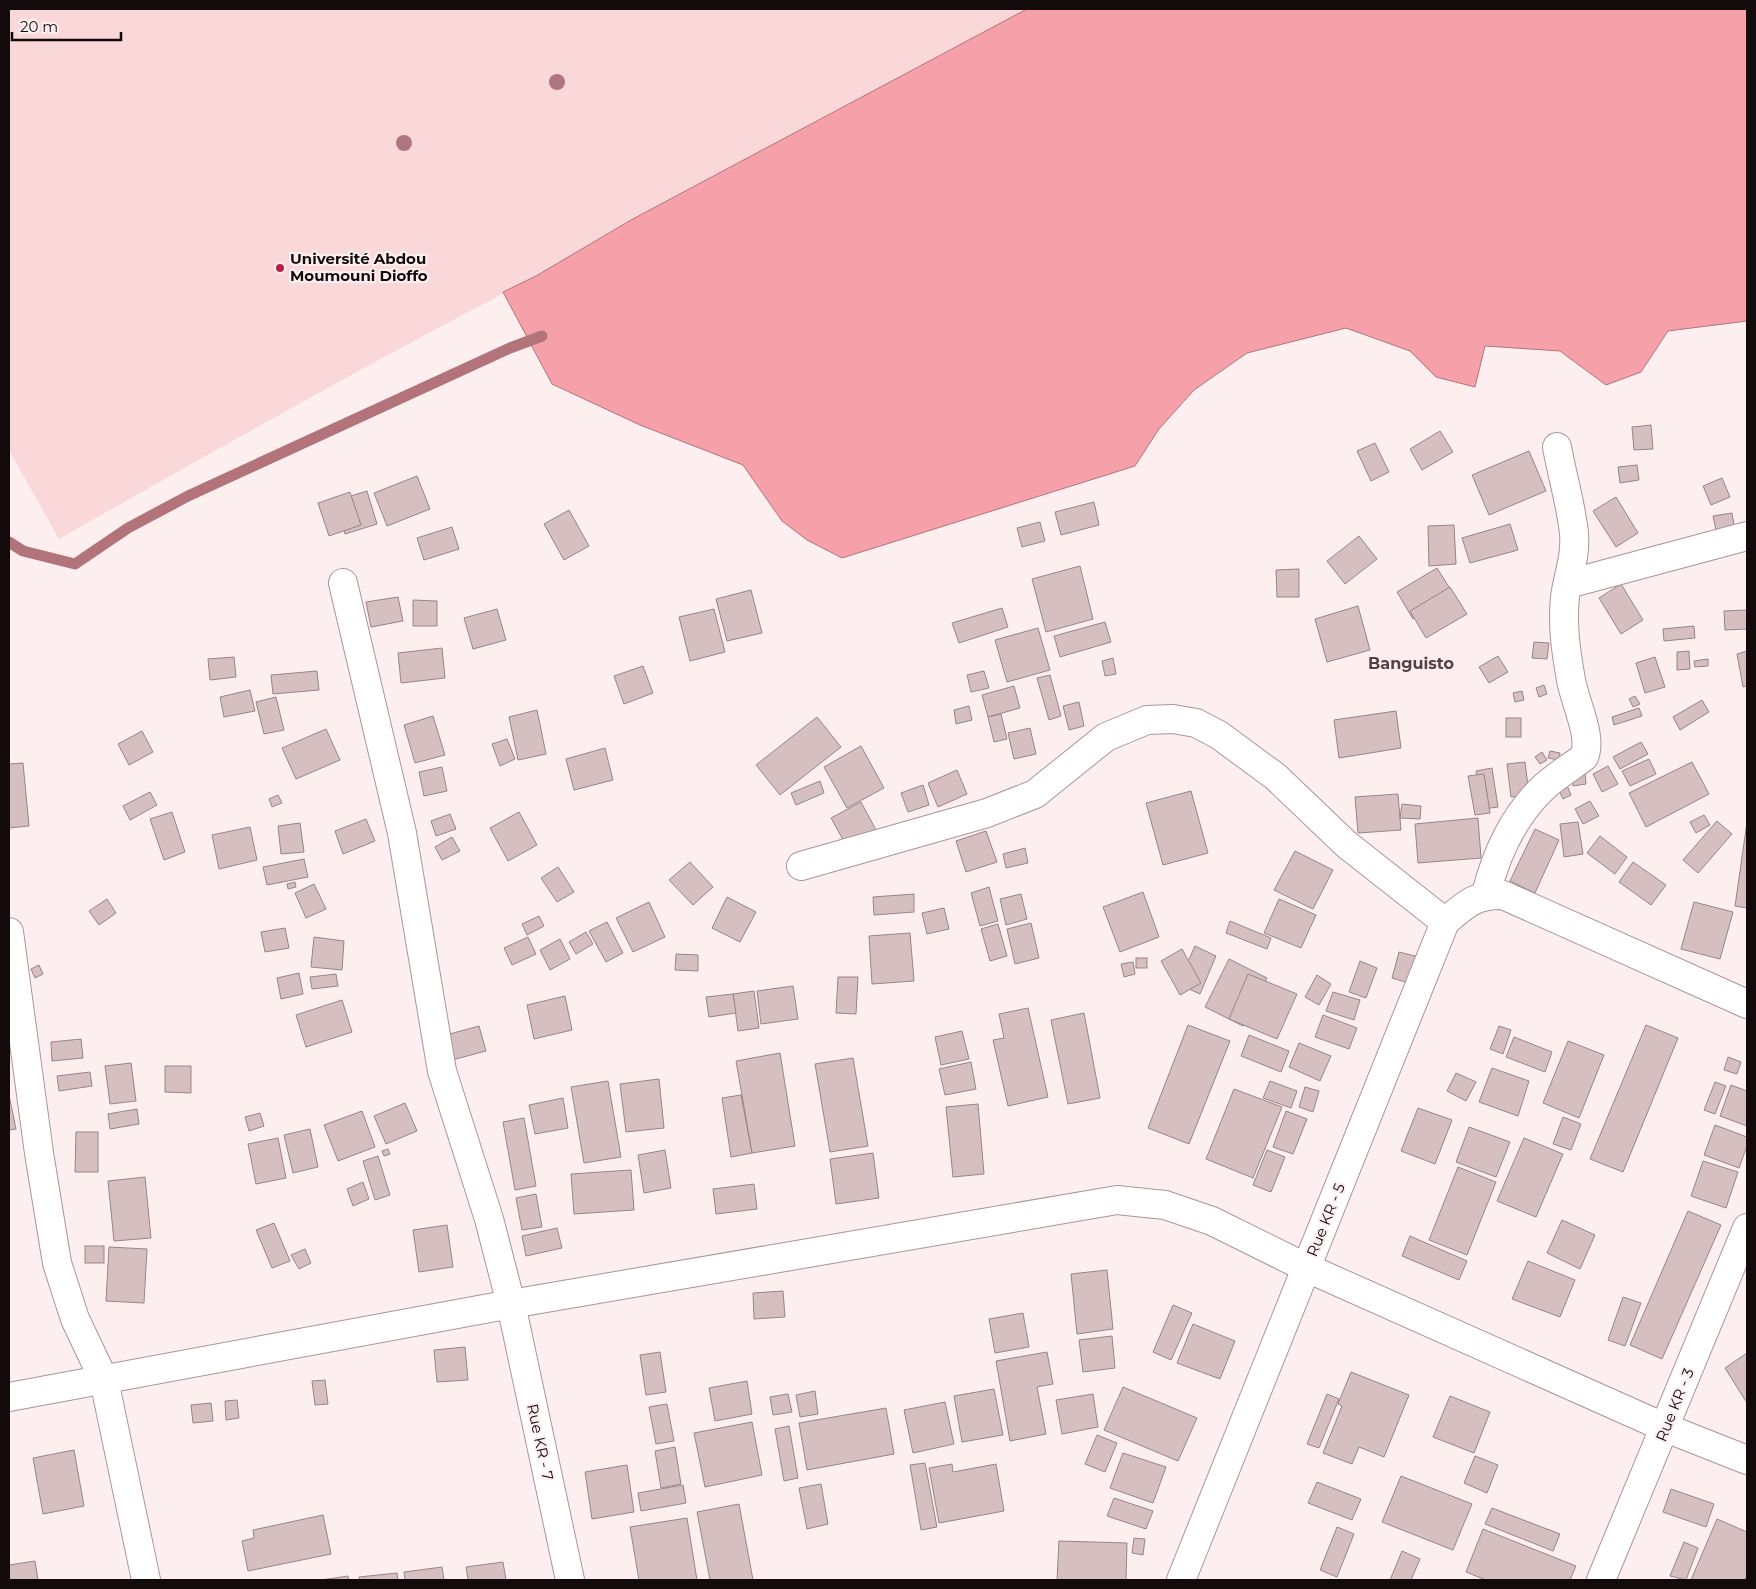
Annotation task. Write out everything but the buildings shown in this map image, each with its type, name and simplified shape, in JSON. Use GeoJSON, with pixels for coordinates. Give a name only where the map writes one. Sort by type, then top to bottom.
{"type":"FeatureCollection","features":[{"type":"Feature","properties":{"kind":"street"},"geometry":{"type":"LineString","coordinates":[[1557,447],[1574,533],[1572,570],[1568,584],[1564,636],[1573,691],[1587,733],[1587,750],[1584,757],[1544,787],[1514,821],[1492,867],[1494,894],[1747,1004]]}},
{"type":"Feature","properties":{"kind":"street"},"geometry":{"type":"LineString","coordinates":[[1568,584],[1747,536]]}},
{"type":"Feature","properties":{"kind":"street","name":"Rue KR - 7"},"geometry":{"type":"LineString","coordinates":[[343,582],[402,833],[442,1071],[489,1219],[511,1304],[570,1580]]}},
{"type":"Feature","properties":{"kind":"street"},"geometry":{"type":"LineString","coordinates":[[801,866],[987,813],[1035,794],[1106,737],[1147,720],[1173,719],[1196,723],[1219,735],[1276,776],[1346,844],[1445,922]]}},
{"type":"Feature","properties":{"kind":"street","name":"Rue KR - 5"},"geometry":{"type":"LineString","coordinates":[[1180,1580],[1445,922],[1469,902],[1494,894]]}},
{"type":"Feature","properties":{"kind":"street"},"geometry":{"type":"LineString","coordinates":[[9,932],[39,1153],[57,1263],[75,1319],[104,1380],[146,1580]]}},
{"type":"Feature","properties":{"kind":"street"},"geometry":{"type":"LineString","coordinates":[[9,1397],[511,1304],[1117,1200],[1165,1205],[1212,1221],[1307,1268],[1666,1428],[1747,1460]]}},
{"type":"Feature","properties":{"kind":"street","name":"Rue KR - 3"},"geometry":{"type":"LineString","coordinates":[[1601,1580],[1666,1428],[1747,1228]]}},
{"type":"Feature","properties":{"kind":"shaded area","name":"Université Abdou Moumouni Dioffo"},"geometry":{"type":"Polygon","coordinates":[[[9,9],[1027,9],[631,220],[547,270],[355,373],[59,539],[9,450],[9,9]]]}},
{"type":"Feature","properties":{"kind":"shaded area"},"geometry":{"type":"Polygon","coordinates":[[[1027,9],[1747,9],[1747,321],[1668,331],[1641,372],[1606,385],[1560,351],[1485,346],[1475,387],[1436,377],[1410,351],[1346,328],[1247,353],[1194,390],[1159,429],[1135,466],[842,558],[807,540],[782,521],[743,465],[640,425],[552,384],[503,292],[536,276],[631,220],[1027,9]]]}},
{"type":"Feature","properties":{"kind":"waterway"},"geometry":{"type":"LineString","coordinates":[[9,542],[23,551],[75,564],[128,528],[188,496],[510,348],[542,336]]}},
{"type":"Feature","properties":{"kind":"place","name":"Université Abdou Moumouni Dioffo"},"geometry":{"type":"Point","coordinates":[280,268]}},
{"type":"Feature","properties":{"kind":"district","name":"Banguisto"},"geometry":{"type":"Point","coordinates":[1411,663]}}]}
